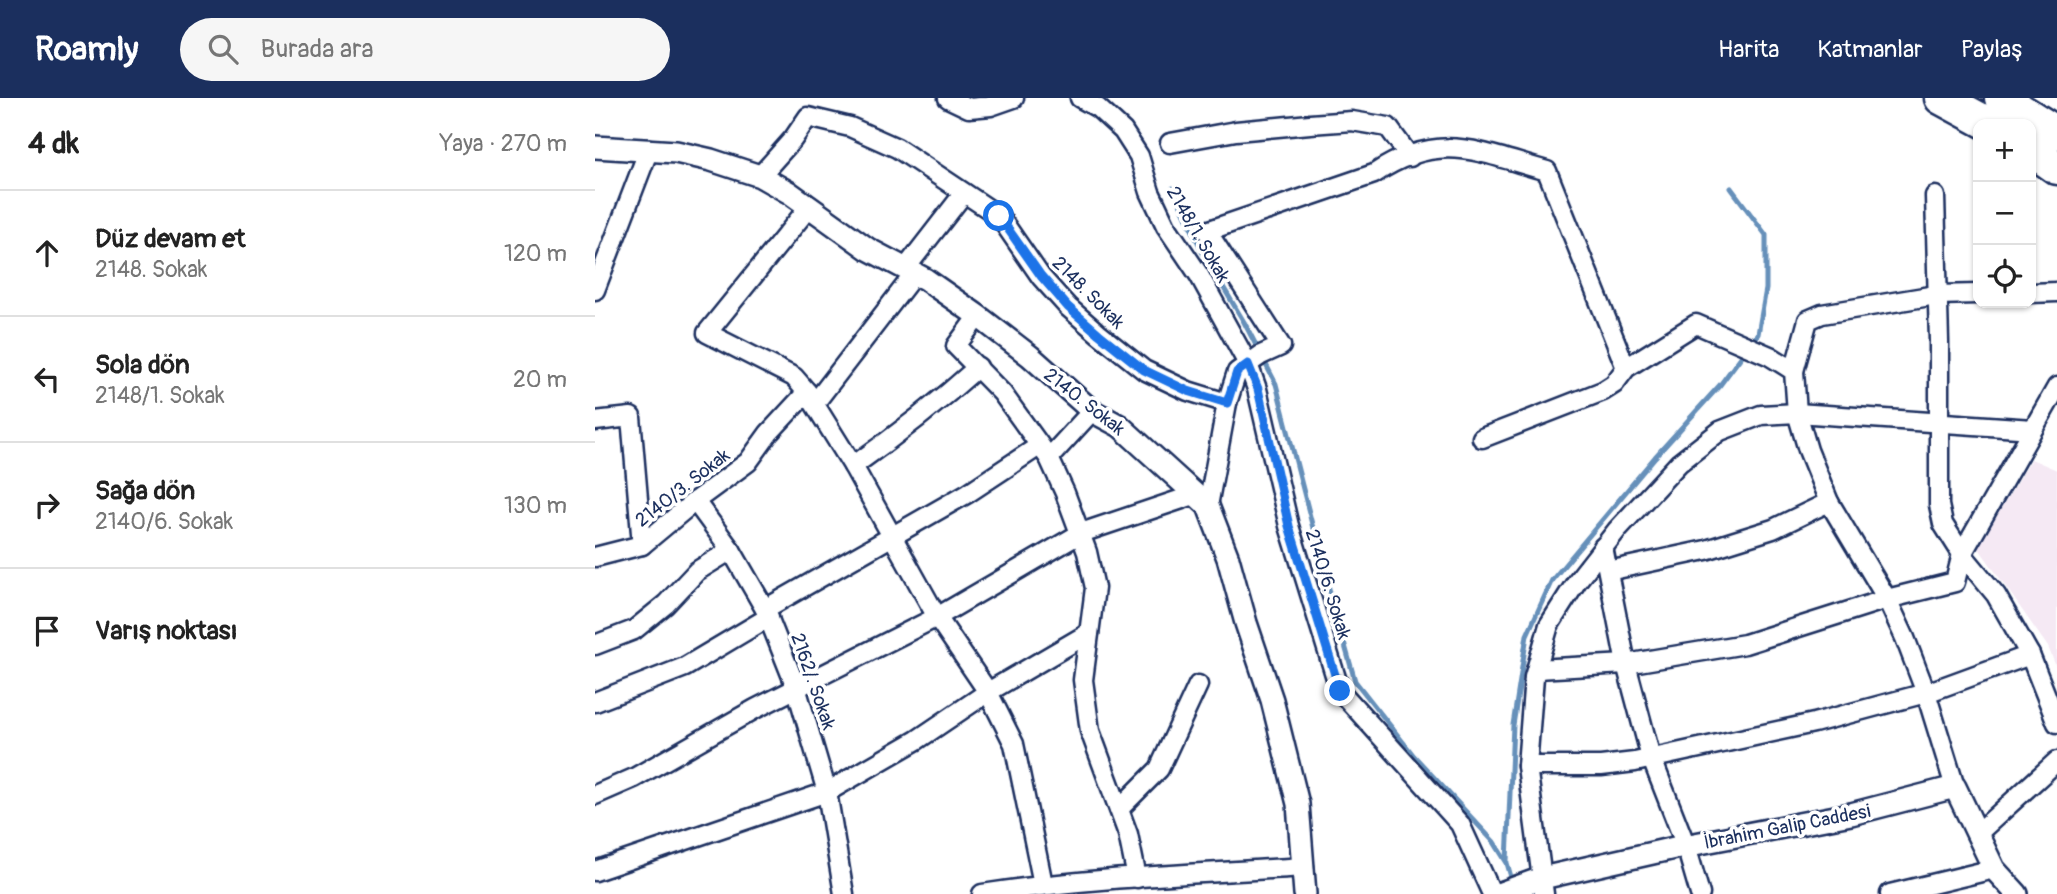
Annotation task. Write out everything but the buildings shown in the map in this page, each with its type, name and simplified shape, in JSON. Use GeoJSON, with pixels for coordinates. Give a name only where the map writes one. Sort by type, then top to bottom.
{"type":"FeatureCollection","features":[{"type":"Feature","properties":{"kind":"highway"},"geometry":{"type":"LineString","coordinates":[[1941,98],[1980,119]]}},
{"type":"Feature","properties":{"kind":"highway"},"geometry":{"type":"LineString","coordinates":[[2001,98],[2057,133]]}},
{"type":"Feature","properties":{"kind":"highway"},"geometry":{"type":"LineString","coordinates":[[2036,153],[2057,168]]}},
{"type":"Feature","properties":{"kind":"street"},"geometry":{"type":"LineString","coordinates":[[948,98],[969,108],[992,106],[1014,98]]}},
{"type":"Feature","properties":{"kind":"street","name":"2148/1. Sokak"},"geometry":{"type":"LineString","coordinates":[[1080,98],[1098,108],[1123,131],[1134,148],[1166,226],[1199,275],[1248,364]]}},
{"type":"Feature","properties":{"kind":"street","name":"2148. Sokak"},"geometry":{"type":"LineString","coordinates":[[760,176],[793,139],[808,117],[850,127],[897,148],[999,216],[1041,276],[1068,307],[1144,370],[1188,391],[1227,403]]}},
{"type":"Feature","properties":{"kind":"street"},"geometry":{"type":"LineString","coordinates":[[1170,144],[1236,131],[1352,121],[1388,127],[1410,157]]}},
{"type":"Feature","properties":{"kind":"street"},"geometry":{"type":"LineString","coordinates":[[595,795],[634,778],[796,687],[937,617],[1081,533],[1201,500],[1237,372],[1281,346],[1207,231],[1361,178],[1420,150],[1437,147],[1471,150],[1547,171],[1626,368]]}},
{"type":"Feature","properties":{"kind":"street","name":"2140. Sokak"},"geometry":{"type":"LineString","coordinates":[[595,148],[649,149],[711,160],[760,176],[790,193],[868,249],[910,271],[978,316],[1030,356],[1092,411],[1119,426],[1201,500],[1228,558],[1245,623],[1272,700],[1298,804],[1305,894]]}},
{"type":"Feature","properties":{"kind":"street"},"geometry":{"type":"LineString","coordinates":[[595,290],[649,149]]}},
{"type":"Feature","properties":{"kind":"street","name":"2140/3. Sokak"},"geometry":{"type":"LineString","coordinates":[[595,557],[642,545],[748,462],[769,433],[811,398],[910,271],[964,193]]}},
{"type":"Feature","properties":{"kind":"street"},"geometry":{"type":"LineString","coordinates":[[1935,196],[1939,505],[1943,524],[1962,554],[1996,596],[2030,655],[2057,723]]}},
{"type":"Feature","properties":{"kind":"street"},"geometry":{"type":"LineString","coordinates":[[809,207],[707,333],[794,377],[811,398],[853,466],[937,617],[988,692],[1014,744],[1043,884]]}},
{"type":"Feature","properties":{"kind":"street"},"geometry":{"type":"LineString","coordinates":[[2036,293],[2057,292]]}},
{"type":"Feature","properties":{"kind":"street"},"geometry":{"type":"LineString","coordinates":[[1973,294],[1936,295],[1822,314],[1808,320],[1794,371],[1797,414],[1829,502],[1887,599],[1926,693],[1955,787],[1994,869],[2017,894]]}},
{"type":"Feature","properties":{"kind":"street"},"geometry":{"type":"LineString","coordinates":[[978,316],[956,346],[1002,393],[1044,452],[1081,533],[1095,588],[1083,680],[1090,731],[1128,834],[1137,878]]}},
{"type":"Feature","properties":{"kind":"street"},"geometry":{"type":"LineString","coordinates":[[1482,438],[1603,391],[1614,384],[1626,368],[1696,324],[1770,356],[1794,371]]}},
{"type":"Feature","properties":{"kind":"street","name":"2140/6. Sokak"},"geometry":{"type":"LineString","coordinates":[[1248,364],[1258,389],[1289,526],[1340,691],[1460,824],[1492,894]]}},
{"type":"Feature","properties":{"kind":"street"},"geometry":{"type":"LineString","coordinates":[[853,466],[913,423],[978,367]]}},
{"type":"Feature","properties":{"kind":"street"},"geometry":{"type":"LineString","coordinates":[[1537,669],[1626,664],[1745,644],[1887,599],[1955,582],[1962,554],[2057,387]]}},
{"type":"Feature","properties":{"kind":"street"},"geometry":{"type":"LineString","coordinates":[[595,702],[685,667],[767,613],[894,536],[1044,452],[1092,411]]}},
{"type":"Feature","properties":{"kind":"street"},"geometry":{"type":"LineString","coordinates":[[1543,886],[1527,766],[1537,669],[1549,625],[1603,547],[1679,463],[1720,432],[1761,415],[1797,414],[2033,429]]}},
{"type":"Feature","properties":{"kind":"street"},"geometry":{"type":"LineString","coordinates":[[595,421],[631,417],[642,545]]}},
{"type":"Feature","properties":{"kind":"street","name":"2162/. Sokak"},"geometry":{"type":"LineString","coordinates":[[695,501],[731,550],[767,613],[796,687],[827,792],[844,894]]}},
{"type":"Feature","properties":{"kind":"street"},"geometry":{"type":"LineString","coordinates":[[1608,571],[1706,550],[1773,529],[1829,502]]}},
{"type":"Feature","properties":{"kind":"street"},"geometry":{"type":"LineString","coordinates":[[1603,547],[1626,664],[1651,758],[1686,846],[1700,894]]}},
{"type":"Feature","properties":{"kind":"street"},"geometry":{"type":"LineString","coordinates":[[595,645],[634,629],[666,604],[697,571],[731,550]]}},
{"type":"Feature","properties":{"kind":"street"},"geometry":{"type":"LineString","coordinates":[[595,870],[827,792],[917,740],[988,692],[1089,634]]}},
{"type":"Feature","properties":{"kind":"street"},"geometry":{"type":"LineString","coordinates":[[1527,766],[1601,766],[1814,723],[1926,693],[2030,655]]}},
{"type":"Feature","properties":{"kind":"street"},"geometry":{"type":"LineString","coordinates":[[1119,809],[1159,769],[1198,685]]}},
{"type":"Feature","properties":{"kind":"street"},"geometry":{"type":"LineString","coordinates":[[1978,833],[2057,761]]}},
{"type":"Feature","properties":{"kind":"street","name":"İbrahim Galip Caddesi"},"geometry":{"type":"LineString","coordinates":[[1498,894],[1543,886],[1686,846],[1851,814],[1955,787]]}},
{"type":"Feature","properties":{"kind":"street"},"geometry":{"type":"LineString","coordinates":[[982,894],[1043,884],[1304,867]]}},
{"type":"Feature","properties":{"kind":"street"},"geometry":{"type":"LineString","coordinates":[[1890,894],[1994,869]]}},
{"type":"Feature","properties":{"kind":"street"},"geometry":{"type":"LineString","coordinates":[[1305,894],[1321,894]]}},
{"type":"Feature","properties":{"kind":"shaded area"},"geometry":{"type":"Polygon","coordinates":[[[2031,459],[2057,470],[2057,669],[2048,647],[1978,547],[2031,459]]]}},
{"type":"Feature","properties":{"kind":"waterway"},"geometry":{"type":"LineString","coordinates":[[1173,188],[1203,253],[1244,322],[1276,384],[1355,681],[1414,756],[1494,842],[1507,863],[1513,884]]}},
{"type":"Feature","properties":{"kind":"waterway"},"geometry":{"type":"LineString","coordinates":[[1507,861],[1513,725],[1527,635],[1552,580],[1655,457],[1720,385],[1758,334],[1766,289],[1766,235],[1731,188]]}},
{"type":"Feature","properties":{"kind":"route"},"geometry":{"type":"LineString","coordinates":[[999,216],[1041,276],[1068,307],[1144,370],[1188,391],[1227,403],[1237,372],[1248,364],[1258,389],[1289,526],[1340,691]]}}]}
